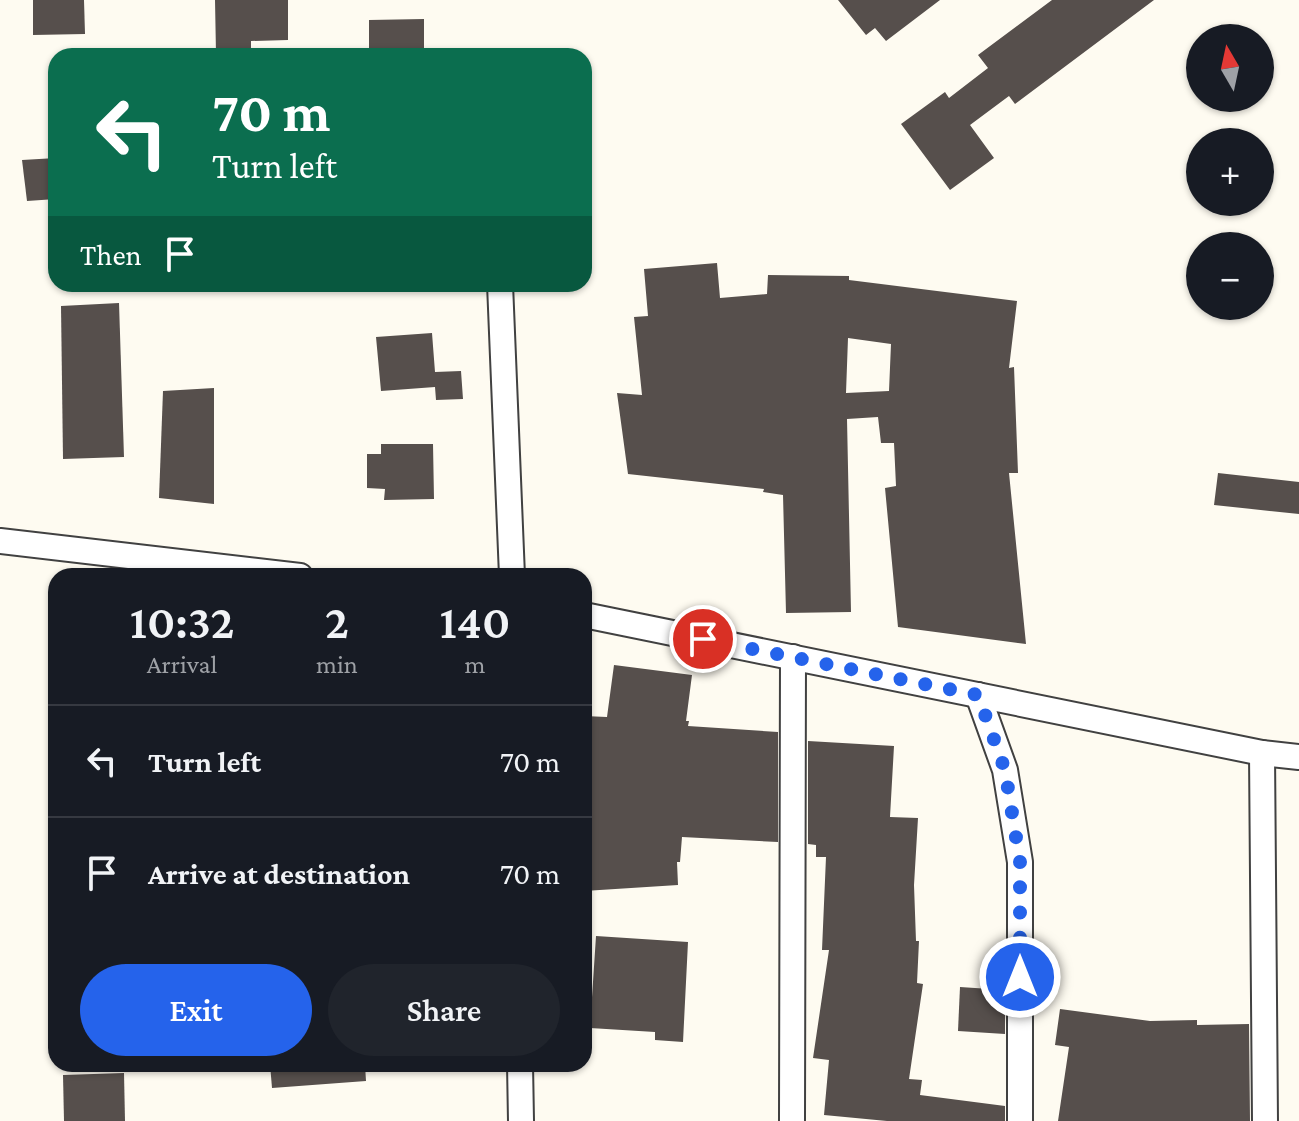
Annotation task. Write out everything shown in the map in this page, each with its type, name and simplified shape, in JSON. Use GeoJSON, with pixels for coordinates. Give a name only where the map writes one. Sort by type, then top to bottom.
{"type":"FeatureCollection","features":[{"type":"Feature","properties":{"kind":"street"},"geometry":{"type":"LineString","coordinates":[[500,292],[512,568]]}},
{"type":"Feature","properties":{"kind":"street"},"geometry":{"type":"LineString","coordinates":[[0,541],[231,568]]}},
{"type":"Feature","properties":{"kind":"street"},"geometry":{"type":"LineString","coordinates":[[592,617],[1262,753],[1299,757]]}},
{"type":"Feature","properties":{"kind":"street"},"geometry":{"type":"LineString","coordinates":[[792,1121],[793,657]]}},
{"type":"Feature","properties":{"kind":"street"},"geometry":{"type":"LineString","coordinates":[[978,695],[1005,770],[1020,862],[1020,1121]]}},
{"type":"Feature","properties":{"kind":"street"},"geometry":{"type":"LineString","coordinates":[[1262,753],[1265,1121]]}},
{"type":"Feature","properties":{"kind":"street"},"geometry":{"type":"LineString","coordinates":[[520,1072],[521,1121]]}},
{"type":"Feature","properties":{"kind":"building"},"geometry":{"type":"Polygon","coordinates":[[[33,0],[84,0],[85,34],[33,35],[33,0]]]}},
{"type":"Feature","properties":{"kind":"building"},"geometry":{"type":"Polygon","coordinates":[[[215,0],[288,0],[288,40],[251,41],[251,48],[216,48],[215,0]]]}},
{"type":"Feature","properties":{"kind":"building"},"geometry":{"type":"Polygon","coordinates":[[[838,0],[940,0],[886,41],[875,28],[866,35],[838,0]]]}},
{"type":"Feature","properties":{"kind":"building"},"geometry":{"type":"Polygon","coordinates":[[[1052,0],[1154,0],[1015,104],[1009,96],[970,125],[994,158],[950,190],[901,124],[945,92],[949,98],[988,68],[978,55],[1052,0]]]}},
{"type":"Feature","properties":{"kind":"building"},"geometry":{"type":"Polygon","coordinates":[[[424,19],[424,48],[369,48],[369,20],[424,19]]]}},
{"type":"Feature","properties":{"kind":"building"},"geometry":{"type":"Polygon","coordinates":[[[48,158],[48,200],[27,201],[22,160],[48,158]]]}},
{"type":"Feature","properties":{"kind":"building"},"geometry":{"type":"Polygon","coordinates":[[[717,263],[720,298],[767,294],[768,275],[849,276],[849,280],[1017,301],[1009,368],[1014,367],[1018,473],[1009,473],[1026,644],[898,627],[885,488],[896,486],[894,443],[881,443],[878,417],[847,419],[851,612],[786,613],[783,495],[763,492],[764,489],[628,474],[617,393],[642,395],[634,317],[648,316],[644,269],[717,263]],[[848,338],[846,393],[889,391],[891,344],[848,338]]]}},
{"type":"Feature","properties":{"kind":"building"},"geometry":{"type":"Polygon","coordinates":[[[119,303],[124,457],[63,459],[61,306],[119,303]]]}},
{"type":"Feature","properties":{"kind":"building"},"geometry":{"type":"Polygon","coordinates":[[[432,333],[435,372],[461,371],[463,399],[436,400],[435,387],[381,391],[376,337],[432,333]]]}},
{"type":"Feature","properties":{"kind":"building"},"geometry":{"type":"Polygon","coordinates":[[[214,388],[214,504],[159,498],[163,391],[214,388]]]}},
{"type":"Feature","properties":{"kind":"building"},"geometry":{"type":"Polygon","coordinates":[[[381,444],[433,444],[434,499],[384,500],[385,489],[367,488],[367,454],[381,454],[381,444]]]}},
{"type":"Feature","properties":{"kind":"building"},"geometry":{"type":"Polygon","coordinates":[[[1218,473],[1299,482],[1299,514],[1214,505],[1218,473]]]}},
{"type":"Feature","properties":{"kind":"building"},"geometry":{"type":"Polygon","coordinates":[[[614,665],[692,675],[688,726],[778,732],[778,842],[682,837],[680,862],[677,862],[678,885],[592,890],[592,716],[607,717],[614,665]]]}},
{"type":"Feature","properties":{"kind":"building"},"geometry":{"type":"Polygon","coordinates":[[[808,741],[894,746],[890,817],[918,818],[914,885],[916,941],[919,941],[917,983],[923,984],[909,1079],[922,1080],[920,1095],[1005,1106],[1005,1121],[887,1121],[824,1115],[829,1060],[813,1058],[829,950],[822,950],[826,857],[816,857],[816,845],[808,844],[808,741]]]}},
{"type":"Feature","properties":{"kind":"building"},"geometry":{"type":"Polygon","coordinates":[[[596,936],[688,942],[683,1042],[655,1040],[655,1032],[592,1028],[596,936]]]}},
{"type":"Feature","properties":{"kind":"building"},"geometry":{"type":"Polygon","coordinates":[[[960,987],[1005,990],[1005,1034],[958,1031],[960,987]]]}},
{"type":"Feature","properties":{"kind":"building"},"geometry":{"type":"Polygon","coordinates":[[[1060,1009],[1150,1021],[1197,1020],[1197,1025],[1249,1024],[1250,1121],[1058,1121],[1069,1047],[1055,1045],[1060,1009]]]}},
{"type":"Feature","properties":{"kind":"building"},"geometry":{"type":"Polygon","coordinates":[[[271,1072],[365,1072],[366,1081],[272,1088],[271,1072]]]}},
{"type":"Feature","properties":{"kind":"building"},"geometry":{"type":"Polygon","coordinates":[[[124,1073],[125,1121],[64,1121],[63,1075],[124,1073]]]}},
{"type":"Feature","properties":{"kind":"route"},"geometry":{"type":"LineString","coordinates":[[703,639],[978,695],[1005,770],[1020,862],[1020,977]]}}]}
